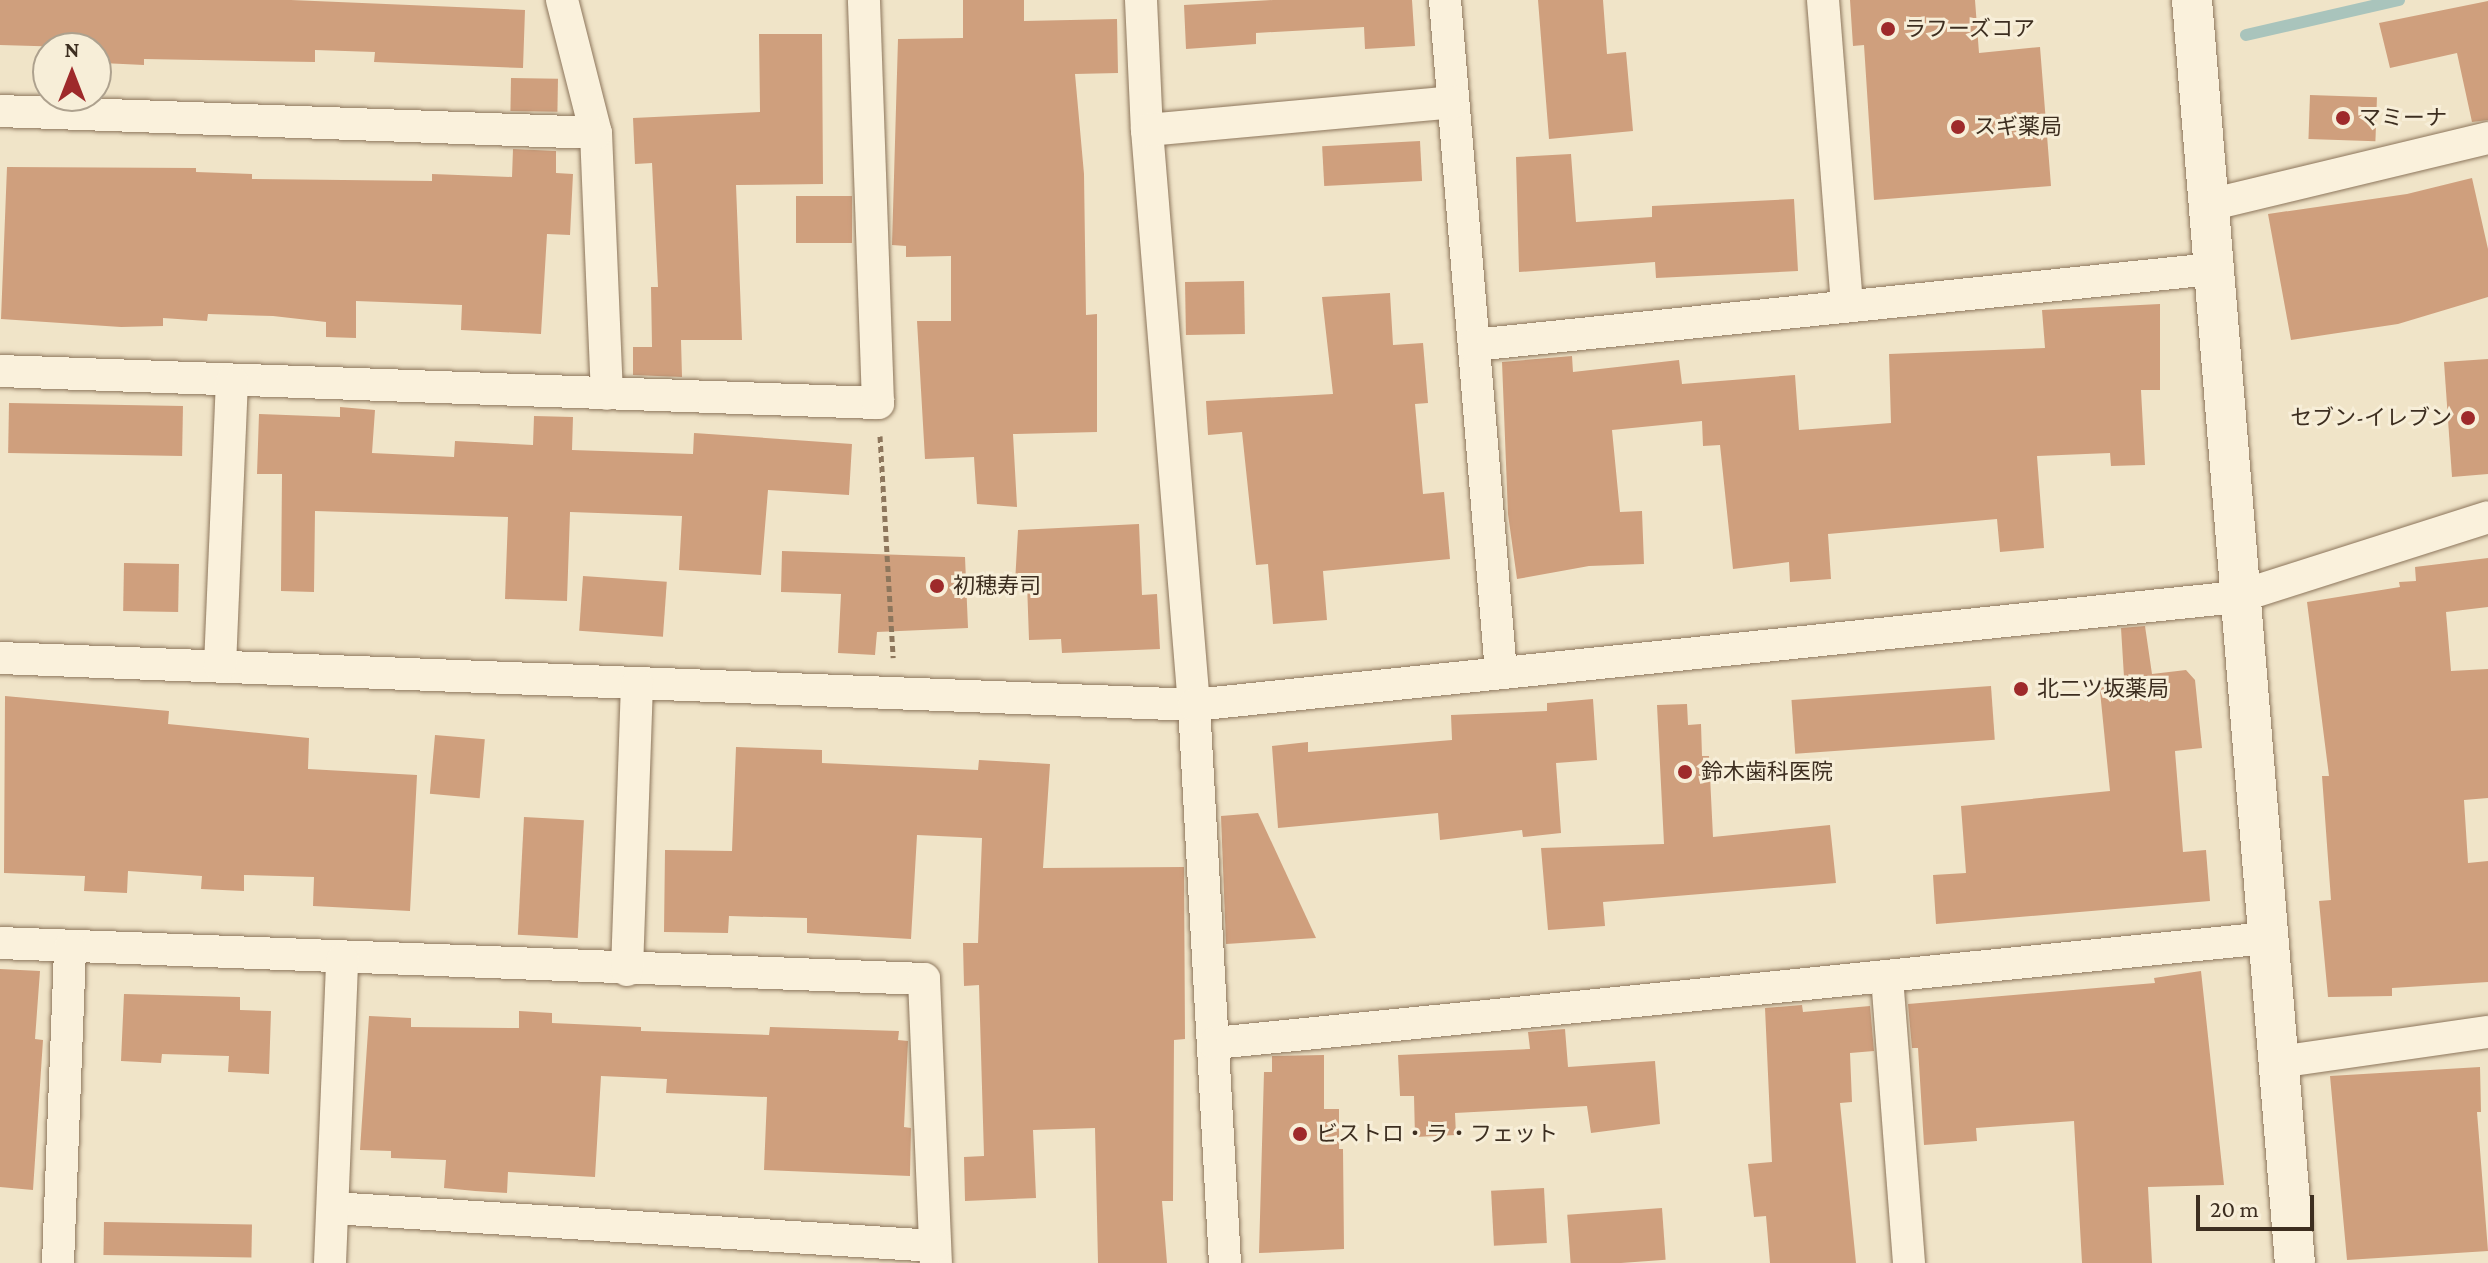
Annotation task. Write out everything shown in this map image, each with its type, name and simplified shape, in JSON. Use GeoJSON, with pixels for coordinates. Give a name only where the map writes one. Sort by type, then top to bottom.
{"type":"FeatureCollection","features":[{"type":"Feature","properties":{"kind":"street"},"geometry":{"type":"LineString","coordinates":[[562,0],[596,133],[607,394]]}},
{"type":"Feature","properties":{"kind":"street"},"geometry":{"type":"LineString","coordinates":[[0,371],[878,403],[864,0]]}},
{"type":"Feature","properties":{"kind":"street"},"geometry":{"type":"LineString","coordinates":[[1141,0],[1147,130],[1194,705],[1225,1263]]}},
{"type":"Feature","properties":{"kind":"street"},"geometry":{"type":"LineString","coordinates":[[1445,0],[1501,672]]}},
{"type":"Feature","properties":{"kind":"street"},"geometry":{"type":"LineString","coordinates":[[1823,0],[1847,304]]}},
{"type":"Feature","properties":{"kind":"street"},"geometry":{"type":"LineString","coordinates":[[2192,0],[2238,597],[2295,1263]]}},
{"type":"Feature","properties":{"kind":"street"},"geometry":{"type":"LineString","coordinates":[[1147,130],[1453,102]]}},
{"type":"Feature","properties":{"kind":"street"},"geometry":{"type":"LineString","coordinates":[[0,111],[596,133]]}},
{"type":"Feature","properties":{"kind":"street"},"geometry":{"type":"LineString","coordinates":[[2209,205],[2488,138]]}},
{"type":"Feature","properties":{"kind":"street"},"geometry":{"type":"LineString","coordinates":[[1474,345],[1847,304],[2212,269]]}},
{"type":"Feature","properties":{"kind":"street"},"geometry":{"type":"LineString","coordinates":[[220,666],[232,381]]}},
{"type":"Feature","properties":{"kind":"street"},"geometry":{"type":"LineString","coordinates":[[0,658],[1194,705],[2238,597],[2488,517]]}},
{"type":"Feature","properties":{"kind":"street"},"geometry":{"type":"LineString","coordinates":[[627,970],[637,684]]}},
{"type":"Feature","properties":{"kind":"street"},"geometry":{"type":"LineString","coordinates":[[1215,1043],[2267,938]]}},
{"type":"Feature","properties":{"kind":"street"},"geometry":{"type":"LineString","coordinates":[[0,943],[342,960],[924,979],[936,1255],[333,1208]]}},
{"type":"Feature","properties":{"kind":"street"},"geometry":{"type":"LineString","coordinates":[[58,1263],[70,947]]}},
{"type":"Feature","properties":{"kind":"street"},"geometry":{"type":"LineString","coordinates":[[330,1263],[342,960]]}},
{"type":"Feature","properties":{"kind":"street"},"geometry":{"type":"LineString","coordinates":[[1887,977],[1909,1263]]}},
{"type":"Feature","properties":{"kind":"street"},"geometry":{"type":"LineString","coordinates":[[2279,1062],[2488,1032]]}},
{"type":"Feature","properties":{"kind":"path"},"geometry":{"type":"LineString","coordinates":[[878,403],[893,666]]}},
{"type":"Feature","properties":{"kind":"building"},"geometry":{"type":"Polygon","coordinates":[[[0,0],[291,0],[525,10],[523,68],[374,62],[375,52],[315,50],[315,62],[144,59],[144,65],[112,63],[112,32],[32,32],[32,46],[0,45],[0,0]]]}},
{"type":"Feature","properties":{"kind":"building"},"geometry":{"type":"Polygon","coordinates":[[[963,0],[1024,0],[1024,21],[1117,19],[1118,73],[1075,74],[1084,174],[1086,315],[1097,314],[1097,432],[1013,434],[1017,507],[977,504],[974,457],[925,459],[917,321],[951,321],[951,256],[906,257],[906,246],[892,245],[898,39],[963,38],[963,0]]]}},
{"type":"Feature","properties":{"kind":"building"},"geometry":{"type":"Polygon","coordinates":[[[1273,0],[1412,0],[1415,46],[1365,49],[1364,27],[1256,33],[1256,44],[1186,49],[1184,5],[1273,0]]]}},
{"type":"Feature","properties":{"kind":"building"},"geometry":{"type":"Polygon","coordinates":[[[1538,0],[1603,0],[1607,54],[1626,52],[1633,131],[1549,139],[1538,0]]]}},
{"type":"Feature","properties":{"kind":"building","name":"スギ薬局"},"geometry":{"type":"Polygon","coordinates":[[[1850,0],[1975,0],[1979,53],[2040,47],[2051,186],[1874,200],[1864,45],[1853,46],[1850,0]]]}},
{"type":"Feature","properties":{"kind":"building"},"geometry":{"type":"Polygon","coordinates":[[[2488,1],[2488,120],[2472,122],[2457,53],[2390,68],[2379,23],[2488,1]]]}},
{"type":"Feature","properties":{"kind":"building"},"geometry":{"type":"Polygon","coordinates":[[[759,34],[822,34],[823,184],[736,185],[742,340],[681,340],[682,377],[633,375],[633,347],[652,347],[651,287],[658,287],[652,163],[635,164],[633,118],[760,112],[759,34]]]}},
{"type":"Feature","properties":{"kind":"building"},"geometry":{"type":"Polygon","coordinates":[[[511,78],[558,79],[557,112],[510,111],[511,78]]]}},
{"type":"Feature","properties":{"kind":"building","name":"マミーナ"},"geometry":{"type":"Polygon","coordinates":[[[2310,95],[2377,97],[2375,141],[2308,139],[2310,95]]]}},
{"type":"Feature","properties":{"kind":"building"},"geometry":{"type":"Polygon","coordinates":[[[1420,141],[1422,181],[1324,186],[1322,146],[1420,141]]]}},
{"type":"Feature","properties":{"kind":"building"},"geometry":{"type":"Polygon","coordinates":[[[513,149],[556,151],[556,173],[573,174],[570,235],[547,234],[541,334],[461,330],[462,305],[356,301],[356,338],[326,337],[326,322],[273,316],[208,314],[207,321],[163,318],[163,326],[121,327],[1,319],[7,167],[196,168],[196,172],[252,174],[252,179],[432,181],[432,174],[512,177],[513,149]]]}},
{"type":"Feature","properties":{"kind":"building"},"geometry":{"type":"Polygon","coordinates":[[[1571,154],[1576,222],[1652,217],[1652,206],[1794,199],[1798,271],[1656,278],[1655,262],[1519,272],[1516,157],[1571,154]]]}},
{"type":"Feature","properties":{"kind":"building"},"geometry":{"type":"Polygon","coordinates":[[[2472,178],[2488,249],[2488,297],[2398,324],[2291,340],[2268,214],[2407,194],[2472,178]]]}},
{"type":"Feature","properties":{"kind":"building"},"geometry":{"type":"Polygon","coordinates":[[[796,196],[852,196],[852,243],[796,243],[796,196]]]}},
{"type":"Feature","properties":{"kind":"building"},"geometry":{"type":"Polygon","coordinates":[[[1244,281],[1245,334],[1186,335],[1185,282],[1244,281]]]}},
{"type":"Feature","properties":{"kind":"building"},"geometry":{"type":"Polygon","coordinates":[[[1390,293],[1393,345],[1423,343],[1428,403],[1415,404],[1423,494],[1444,492],[1450,559],[1323,571],[1327,620],[1273,624],[1268,564],[1256,565],[1242,432],[1208,435],[1206,401],[1333,394],[1322,297],[1390,293]]]}},
{"type":"Feature","properties":{"kind":"building"},"geometry":{"type":"Polygon","coordinates":[[[2160,304],[2160,390],[2141,390],[2145,465],[2111,466],[2110,453],[2037,456],[2044,548],[2000,552],[1997,519],[1828,534],[1831,579],[1790,582],[1789,562],[1733,569],[1720,445],[1703,446],[1702,421],[1612,430],[1620,512],[1642,511],[1644,564],[1589,566],[1517,579],[1508,514],[1502,362],[1572,356],[1573,372],[1679,360],[1682,384],[1795,375],[1799,430],[1891,423],[1889,354],[2045,348],[2042,310],[2160,304]]]}},
{"type":"Feature","properties":{"kind":"building","name":"セブン-イレブン"},"geometry":{"type":"Polygon","coordinates":[[[2488,359],[2488,474],[2452,477],[2444,362],[2488,359]]]}},
{"type":"Feature","properties":{"kind":"building"},"geometry":{"type":"Polygon","coordinates":[[[9,403],[183,406],[182,456],[8,453],[9,403]]]}},
{"type":"Feature","properties":{"kind":"building"},"geometry":{"type":"Polygon","coordinates":[[[340,407],[375,410],[372,453],[454,457],[455,441],[533,445],[534,416],[573,417],[572,450],[693,454],[694,433],[852,444],[849,495],[768,490],[761,575],[679,570],[682,516],[570,512],[567,601],[505,599],[508,517],[315,511],[314,592],[281,591],[282,474],[257,474],[259,414],[340,417],[340,407]]]}},
{"type":"Feature","properties":{"kind":"building"},"geometry":{"type":"Polygon","coordinates":[[[1139,524],[1142,595],[1157,594],[1160,649],[1062,653],[1061,639],[1029,640],[1027,583],[1015,583],[1018,530],[1139,524]]]}},
{"type":"Feature","properties":{"kind":"building"},"geometry":{"type":"Polygon","coordinates":[[[782,551],[965,557],[968,628],[877,632],[875,655],[838,653],[841,594],[781,592],[782,551]]]}},
{"type":"Feature","properties":{"kind":"building"},"geometry":{"type":"Polygon","coordinates":[[[2488,558],[2488,607],[2446,612],[2451,671],[2488,669],[2488,798],[2464,800],[2468,863],[2488,861],[2488,982],[2392,988],[2392,996],[2328,997],[2319,901],[2331,900],[2322,776],[2329,776],[2307,602],[2400,587],[2399,582],[2416,581],[2415,567],[2488,558]]]}},
{"type":"Feature","properties":{"kind":"building"},"geometry":{"type":"Polygon","coordinates":[[[124,563],[179,564],[178,612],[123,611],[124,563]]]}},
{"type":"Feature","properties":{"kind":"building"},"geometry":{"type":"Polygon","coordinates":[[[583,576],[667,582],[663,637],[579,631],[583,576]]]}},
{"type":"Feature","properties":{"kind":"building"},"geometry":{"type":"Polygon","coordinates":[[[2145,626],[2152,674],[2186,670],[2195,680],[2202,748],[2175,751],[2183,852],[2206,850],[2210,901],[1936,924],[1933,875],[1966,873],[1961,806],[2110,791],[2099,681],[2124,677],[2121,628],[2145,626]]]}},
{"type":"Feature","properties":{"kind":"building"},"geometry":{"type":"Polygon","coordinates":[[[1991,686],[1995,740],[1795,754],[1791,700],[1991,686]]]}},
{"type":"Feature","properties":{"kind":"building"},"geometry":{"type":"Polygon","coordinates":[[[5,696],[169,711],[168,724],[309,738],[308,769],[417,775],[410,911],[313,906],[314,877],[244,875],[244,891],[201,889],[202,876],[128,871],[127,893],[84,891],[85,876],[4,873],[5,696]]]}},
{"type":"Feature","properties":{"kind":"building"},"geometry":{"type":"Polygon","coordinates":[[[1593,699],[1597,760],[1556,763],[1561,833],[1523,837],[1522,830],[1440,840],[1438,813],[1278,828],[1272,746],[1308,742],[1308,752],[1452,740],[1451,715],[1547,711],[1547,703],[1593,699]]]}},
{"type":"Feature","properties":{"kind":"building"},"geometry":{"type":"Polygon","coordinates":[[[1687,704],[1688,725],[1701,724],[1702,756],[1709,756],[1713,837],[1830,825],[1836,883],[1603,902],[1605,926],[1548,930],[1541,848],[1664,844],[1657,705],[1687,704]]]}},
{"type":"Feature","properties":{"kind":"building"},"geometry":{"type":"Polygon","coordinates":[[[435,735],[485,739],[480,798],[430,794],[435,735]]]}},
{"type":"Feature","properties":{"kind":"building"},"geometry":{"type":"Polygon","coordinates":[[[736,747],[822,750],[822,763],[978,770],[979,760],[1050,764],[1043,868],[1184,867],[1185,1039],[1174,1040],[1173,1201],[1162,1201],[1167,1263],[1098,1263],[1095,1128],[1033,1130],[1036,1198],[965,1201],[964,1157],[984,1156],[979,985],[964,986],[963,943],[978,943],[982,838],[917,835],[911,939],[807,933],[807,918],[729,916],[728,933],[664,932],[665,850],[732,851],[736,747]]]}},
{"type":"Feature","properties":{"kind":"building"},"geometry":{"type":"Polygon","coordinates":[[[1258,813],[1316,938],[1226,944],[1221,816],[1258,813]]]}},
{"type":"Feature","properties":{"kind":"building"},"geometry":{"type":"Polygon","coordinates":[[[524,817],[584,820],[578,938],[518,935],[524,817]]]}},
{"type":"Feature","properties":{"kind":"building"},"geometry":{"type":"Polygon","coordinates":[[[0,969],[40,971],[35,1039],[43,1040],[33,1190],[0,1187],[0,969]]]}},
{"type":"Feature","properties":{"kind":"building"},"geometry":{"type":"Polygon","coordinates":[[[2201,971],[2224,1185],[2148,1187],[2152,1263],[2082,1263],[2074,1121],[1976,1128],[1977,1141],[1924,1145],[1918,1048],[1912,1048],[1908,1004],[2155,983],[2154,978],[2201,971]]]}},
{"type":"Feature","properties":{"kind":"building"},"geometry":{"type":"Polygon","coordinates":[[[124,994],[240,997],[240,1010],[271,1011],[269,1074],[228,1072],[229,1056],[162,1054],[161,1063],[121,1061],[124,994]]]}},
{"type":"Feature","properties":{"kind":"building"},"geometry":{"type":"Polygon","coordinates":[[[1802,1005],[1803,1012],[1870,1006],[1874,1051],[1850,1053],[1852,1102],[1840,1103],[1856,1263],[1770,1263],[1766,1216],[1754,1217],[1748,1164],[1772,1162],[1765,1008],[1802,1005]]]}},
{"type":"Feature","properties":{"kind":"building"},"geometry":{"type":"Polygon","coordinates":[[[519,1011],[552,1013],[552,1023],[641,1027],[641,1031],[769,1035],[770,1027],[899,1031],[898,1040],[908,1041],[904,1127],[911,1128],[910,1176],[764,1170],[767,1097],[666,1093],[667,1079],[601,1076],[595,1177],[508,1172],[507,1193],[444,1188],[446,1160],[391,1158],[391,1151],[360,1150],[369,1016],[411,1018],[411,1027],[519,1028],[519,1011]]]}},
{"type":"Feature","properties":{"kind":"building"},"geometry":{"type":"Polygon","coordinates":[[[1565,1029],[1568,1067],[1655,1061],[1660,1124],[1591,1133],[1587,1106],[1455,1113],[1456,1135],[1415,1137],[1414,1096],[1400,1096],[1398,1055],[1530,1049],[1528,1032],[1565,1029]]]}},
{"type":"Feature","properties":{"kind":"building","name":"ビストロ・ラ・フェット"},"geometry":{"type":"Polygon","coordinates":[[[1324,1055],[1324,1109],[1339,1109],[1339,1149],[1343,1149],[1344,1249],[1259,1253],[1264,1072],[1272,1072],[1272,1056],[1324,1055]]]}},
{"type":"Feature","properties":{"kind":"building"},"geometry":{"type":"Polygon","coordinates":[[[2480,1067],[2481,1112],[2477,1112],[2488,1251],[2347,1260],[2330,1076],[2480,1067]]]}},
{"type":"Feature","properties":{"kind":"building"},"geometry":{"type":"Polygon","coordinates":[[[1544,1188],[1547,1243],[1494,1246],[1491,1191],[1544,1188]]]}},
{"type":"Feature","properties":{"kind":"building"},"geometry":{"type":"Polygon","coordinates":[[[1662,1208],[1666,1260],[1571,1263],[1567,1215],[1662,1208]]]}},
{"type":"Feature","properties":{"kind":"building"},"geometry":{"type":"Polygon","coordinates":[[[104,1222],[252,1225],[251,1258],[103,1255],[104,1222]]]}},
{"type":"Feature","properties":{"kind":"waterway"},"geometry":{"type":"LineString","coordinates":[[2246,35],[2399,0]]}},
{"type":"Feature","properties":{"kind":"place","name":"ラフーズコア"},"geometry":{"type":"Point","coordinates":[1888,29]}},
{"type":"Feature","properties":{"kind":"place","name":"マミーナ"},"geometry":{"type":"Point","coordinates":[2343,118]}},
{"type":"Feature","properties":{"kind":"place","name":"スギ薬局"},"geometry":{"type":"Point","coordinates":[1958,127]}},
{"type":"Feature","properties":{"kind":"place","name":"セブン-イレブン"},"geometry":{"type":"Point","coordinates":[2468,418]}},
{"type":"Feature","properties":{"kind":"place","name":"初穂寿司"},"geometry":{"type":"Point","coordinates":[937,586]}},
{"type":"Feature","properties":{"kind":"place","name":"北二ツ坂薬局"},"geometry":{"type":"Point","coordinates":[2021,689]}},
{"type":"Feature","properties":{"kind":"place","name":"鈴木歯科医院"},"geometry":{"type":"Point","coordinates":[1685,772]}},
{"type":"Feature","properties":{"kind":"place","name":"ビストロ・ラ・フェット"},"geometry":{"type":"Point","coordinates":[1300,1134]}}]}
